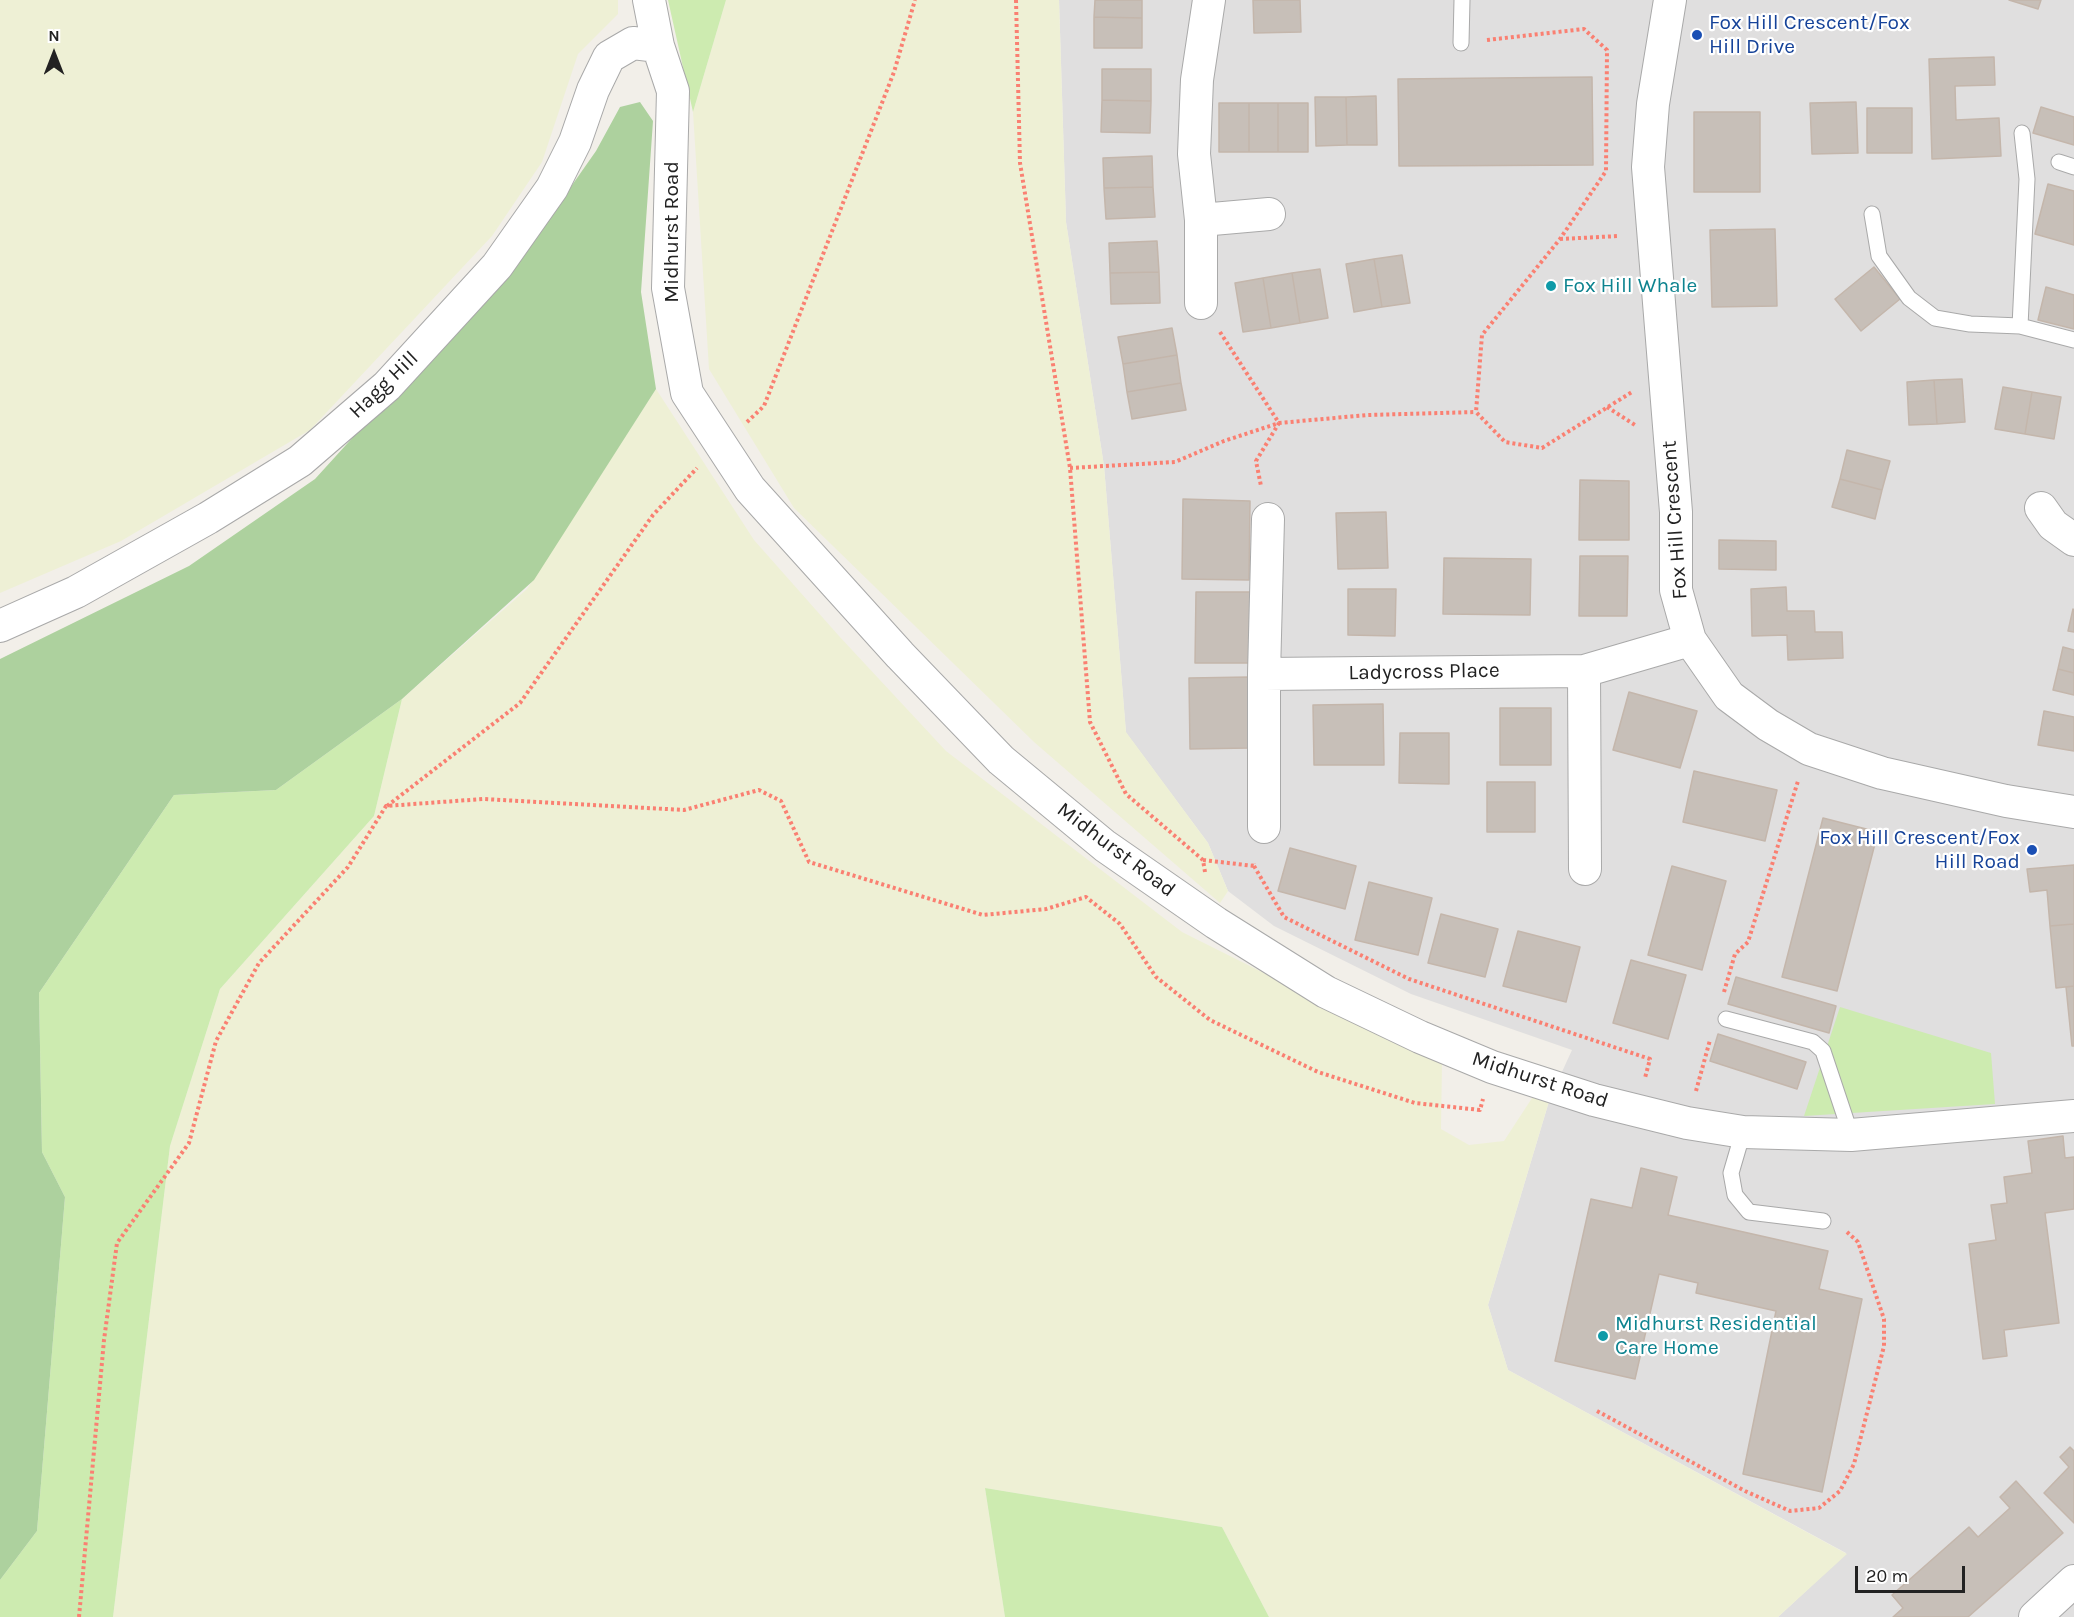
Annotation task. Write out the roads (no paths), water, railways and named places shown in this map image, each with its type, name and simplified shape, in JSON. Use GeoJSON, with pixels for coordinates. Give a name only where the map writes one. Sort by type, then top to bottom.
{"type":"FeatureCollection","features":[{"type":"Feature","properties":{"kind":"street","name":"Midhurst Road"},"geometry":{"type":"LineString","coordinates":[[649,0],[658,46],[673,91],[668,288],[687,393],[750,489],[900,656],[1001,760],[1105,846],[1215,923],[1326,992],[1420,1037],[1492,1067],[1593,1100],[1687,1123],[1743,1132],[1851,1135],[2074,1116]]}},
{"type":"Feature","properties":{"kind":"street"},"geometry":{"type":"LineString","coordinates":[[1201,303],[1201,220],[1194,154],[1197,80],[1209,0]]}},
{"type":"Feature","properties":{"kind":"street","name":"Fox Hill Crescent"},"geometry":{"type":"LineString","coordinates":[[1670,0],[1653,104],[1648,156],[1676,512],[1676,590],[1690,640],[1729,696],[1768,725],[1809,749],[1881,773],[2006,801],[2074,812]]}},
{"type":"Feature","properties":{"kind":"street","name":"Hagg Hill"},"geometry":{"type":"LineString","coordinates":[[0,626],[76,592],[217,513],[300,461],[387,386],[497,266],[552,188],[575,142],[593,90],[609,57],[633,43],[658,46]]}},
{"type":"Feature","properties":{"kind":"street"},"geometry":{"type":"LineString","coordinates":[[1201,220],[1269,214]]}},
{"type":"Feature","properties":{"kind":"street"},"geometry":{"type":"LineString","coordinates":[[2041,508],[2053,525],[2074,540]]}},
{"type":"Feature","properties":{"kind":"street"},"geometry":{"type":"LineString","coordinates":[[1264,827],[1264,674],[1269,519]]}},
{"type":"Feature","properties":{"kind":"street","name":"Ladycross Place"},"geometry":{"type":"LineString","coordinates":[[1264,674],[1584,671],[1690,640]]}},
{"type":"Feature","properties":{"kind":"street"},"geometry":{"type":"LineString","coordinates":[[1584,671],[1585,869]]}},
{"type":"Feature","properties":{"kind":"street"},"geometry":{"type":"LineString","coordinates":[[2036,1617],[2074,1581]]}},
{"type":"Feature","properties":{"kind":"lane"},"geometry":{"type":"LineString","coordinates":[[1461,43],[1462,0]]}},
{"type":"Feature","properties":{"kind":"lane"},"geometry":{"type":"LineString","coordinates":[[2020,326],[2027,179],[2022,133]]}},
{"type":"Feature","properties":{"kind":"lane"},"geometry":{"type":"LineString","coordinates":[[2059,162],[2074,167]]}},
{"type":"Feature","properties":{"kind":"lane"},"geometry":{"type":"LineString","coordinates":[[1872,214],[1879,256],[1909,298],[1935,318],[1970,324],[2020,326],[2074,340]]}},
{"type":"Feature","properties":{"kind":"lane"},"geometry":{"type":"LineString","coordinates":[[1726,1019],[1813,1042],[1823,1051],[1851,1135]]}},
{"type":"Feature","properties":{"kind":"lane"},"geometry":{"type":"LineString","coordinates":[[1743,1132],[1731,1173],[1735,1195],[1749,1212],[1823,1221]]}},
{"type":"Feature","properties":{"kind":"place","name":"Fox Hill Crescent/Fox Hill Drive"},"geometry":{"type":"Point","coordinates":[1697,35]}},
{"type":"Feature","properties":{"kind":"place","name":"Fox Hill Whale"},"geometry":{"type":"Point","coordinates":[1551,286]}},
{"type":"Feature","properties":{"kind":"place","name":"Fox Hill Crescent/Fox Hill Road"},"geometry":{"type":"Point","coordinates":[2032,850]}},
{"type":"Feature","properties":{"kind":"place","name":"Midhurst Residential Care Home"},"geometry":{"type":"Point","coordinates":[1603,1336]}}]}
